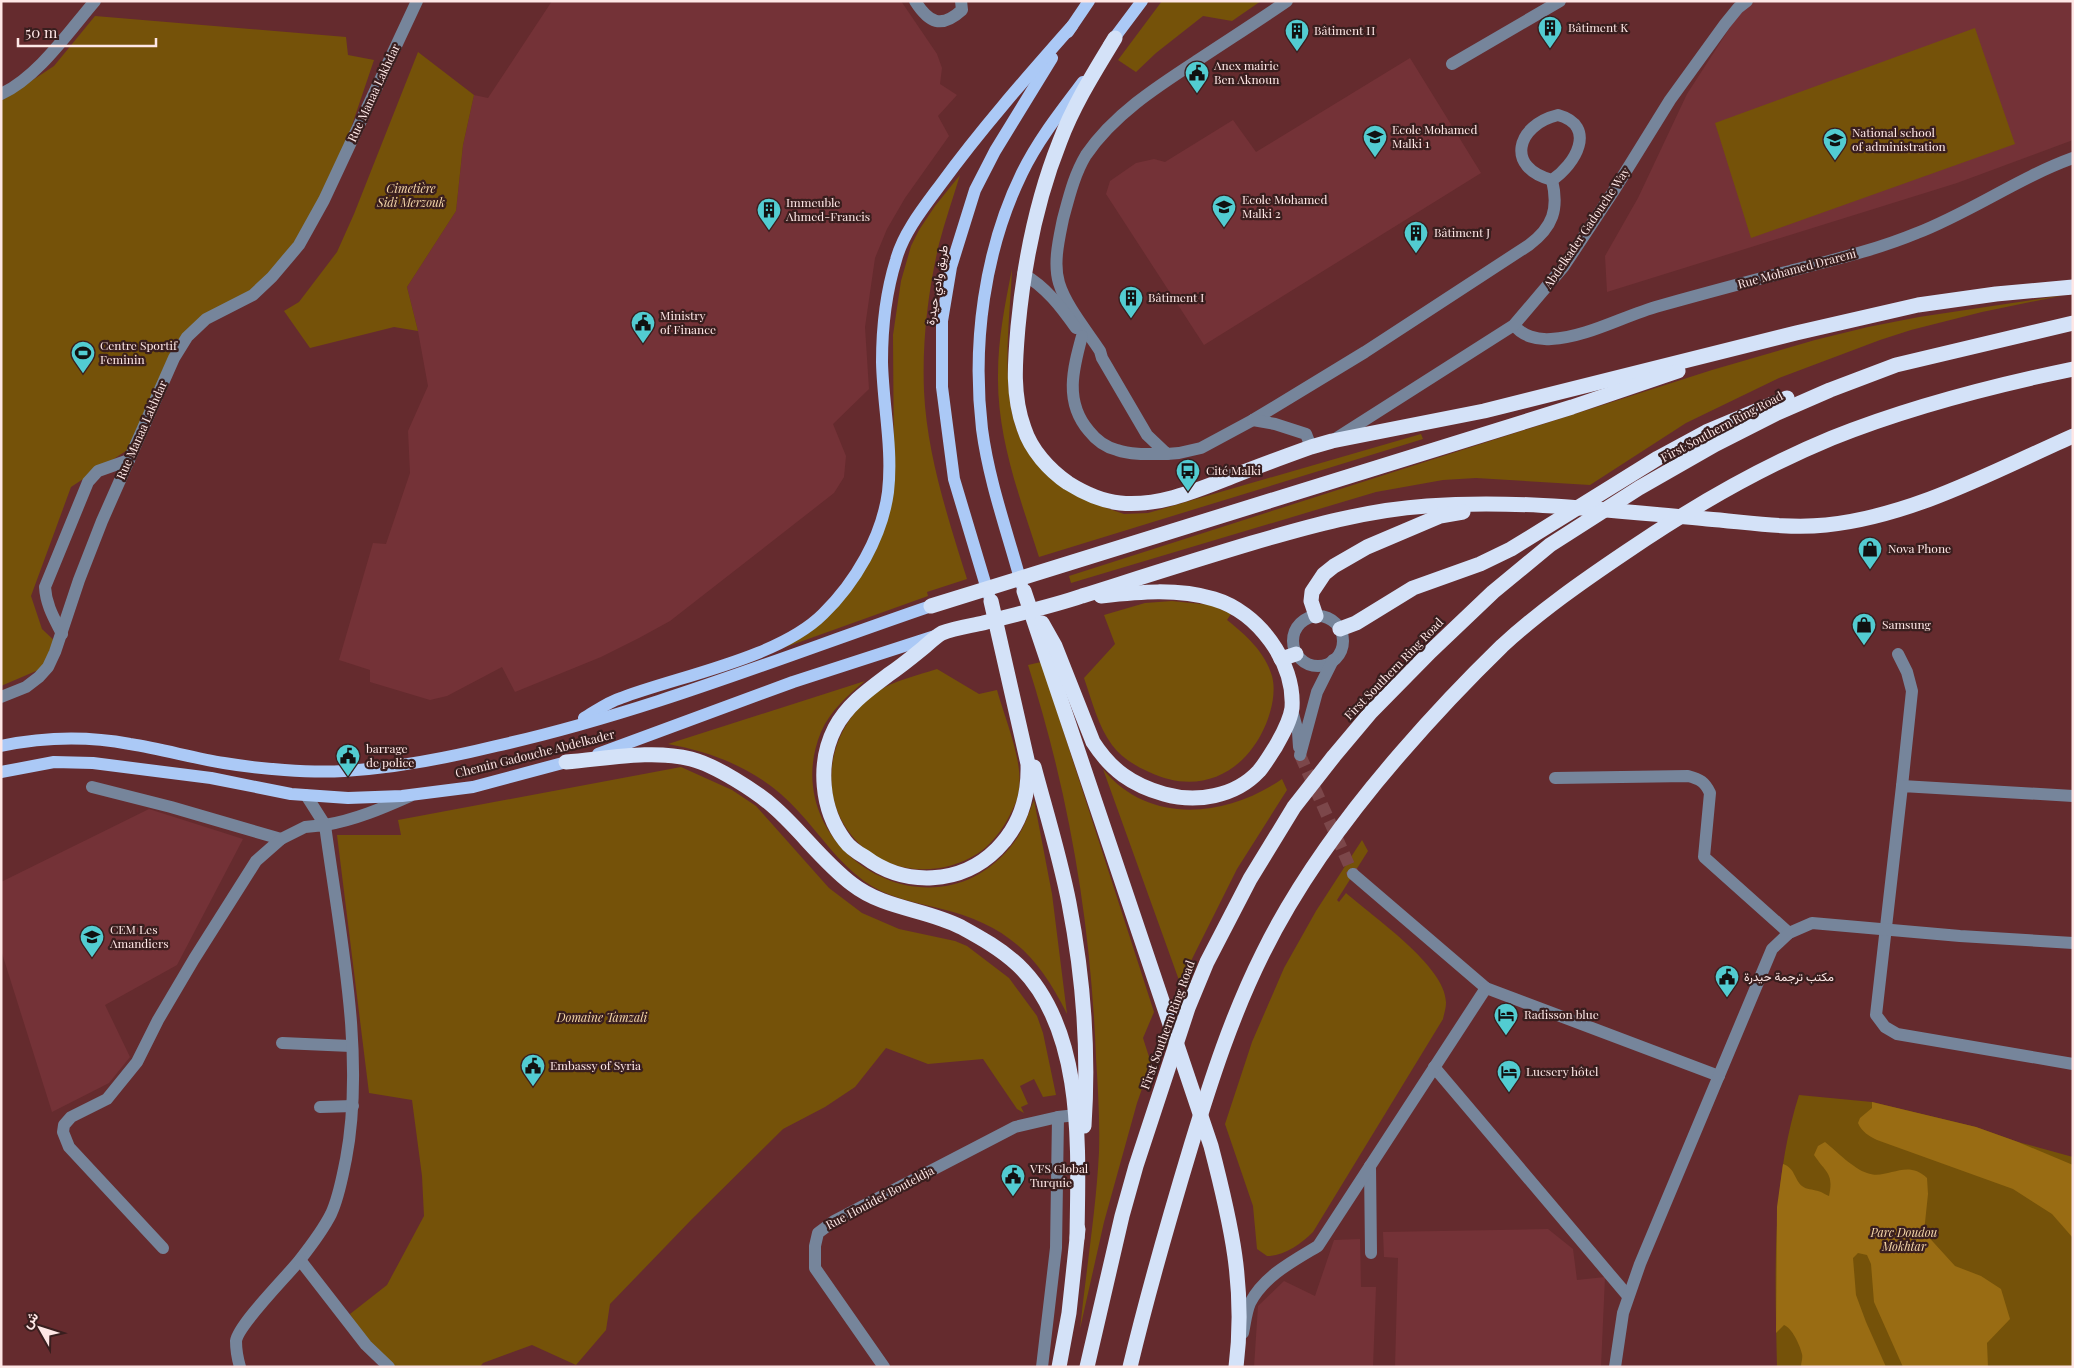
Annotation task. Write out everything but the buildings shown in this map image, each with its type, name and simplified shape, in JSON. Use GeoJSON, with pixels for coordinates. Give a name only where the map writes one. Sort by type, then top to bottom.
{"type":"FeatureCollection","features":[{"type":"Feature","properties":{"kind":"highway"},"geometry":{"type":"LineString","coordinates":[[1115,38],[1079,100],[1060,140],[1040,196],[1023,274],[1014,361],[1018,409],[1024,430],[1034,448],[1052,470],[1077,489],[1105,500],[1120,503],[1150,502],[1188,492],[1332,441],[1484,411],[1796,333],[1918,305],[1996,294],[2073,287]]}},
{"type":"Feature","properties":{"kind":"highway","name":"First Southern Ring Road"},"geometry":{"type":"LineString","coordinates":[[1087,1367],[1122,1216],[1188,1008],[1207,962],[1250,879],[1294,807],[1371,712],[1458,625],[1523,567],[1575,528],[1639,488],[1716,444],[1777,413],[1830,390],[1896,365],[2073,323]]}},
{"type":"Feature","properties":{"kind":"highway"},"geometry":{"type":"LineString","coordinates":[[931,606],[1572,407],[1796,333]]}},
{"type":"Feature","properties":{"kind":"highway"},"geometry":{"type":"LineString","coordinates":[[1340,630],[1356,623],[1413,588],[1488,560],[1511,549],[1658,458],[1714,428],[1813,389],[1896,365]]}},
{"type":"Feature","properties":{"kind":"highway"},"geometry":{"type":"LineString","coordinates":[[1130,1367],[1158,1256],[1211,1081],[1226,1036],[1262,954],[1281,918],[1317,860],[1350,814],[1416,735],[1504,645],[1575,588],[1656,532],[1718,493],[1799,453],[1871,424],[1989,388],[2073,369]]}},
{"type":"Feature","properties":{"kind":"highway"},"geometry":{"type":"LineString","coordinates":[[991,601],[1028,764],[1029,782],[1026,800],[1010,833],[987,858],[968,869],[948,877],[925,879],[902,876],[873,864],[846,842],[830,810],[823,777],[824,761],[834,730],[842,716],[857,699],[941,634],[1076,598],[1166,568],[1302,528],[1358,514],[1431,505],[1514,504],[1561,506],[1769,525],[1824,525],[1889,512],[1941,495],[2073,436]]}},
{"type":"Feature","properties":{"kind":"highway"},"geometry":{"type":"LineString","coordinates":[[1316,616],[1311,601],[1316,583],[1324,574],[1347,557],[1440,516],[1514,504]]}},
{"type":"Feature","properties":{"kind":"highway"},"geometry":{"type":"LineString","coordinates":[[1024,591],[1055,646],[1093,742],[1112,768],[1134,784],[1152,791],[1184,798],[1203,798],[1236,787],[1250,780],[1264,764],[1281,738],[1292,710],[1289,680],[1281,659],[1263,632],[1248,616],[1232,606],[1199,595],[1155,592],[1076,598]]}},
{"type":"Feature","properties":{"kind":"highway"},"geometry":{"type":"LineString","coordinates":[[1024,591],[1211,1146],[1230,1219],[1237,1264],[1240,1295],[1236,1364]]}},
{"type":"Feature","properties":{"kind":"highway"},"geometry":{"type":"LineString","coordinates":[[991,601],[1069,903],[1081,987],[1086,1089],[1077,1238],[1069,1313],[1059,1367]]}},
{"type":"Feature","properties":{"kind":"highway"},"geometry":{"type":"LineString","coordinates":[[1281,659],[1296,654]]}},
{"type":"Feature","properties":{"kind":"highway"},"geometry":{"type":"LineString","coordinates":[[566,762],[650,755],[692,759],[748,786],[775,808],[824,860],[853,885],[879,900],[957,925],[988,942],[1019,966],[1045,999],[1057,1023],[1073,1094],[1078,1137],[1077,1238]]}},
{"type":"Feature","properties":{"kind":"main road","name":"طريق وادي حيدرة"},"geometry":{"type":"LineString","coordinates":[[991,601],[954,479],[942,387],[942,321],[951,267],[975,190],[995,150],[1089,1]]}},
{"type":"Feature","properties":{"kind":"main road"},"geometry":{"type":"LineString","coordinates":[[1024,591],[993,487],[982,428],[979,375],[980,322],[987,282],[1006,213],[1022,173],[1046,132],[1142,1]]}},
{"type":"Feature","properties":{"kind":"main road"},"geometry":{"type":"LineString","coordinates":[[561,732],[618,698],[766,649],[794,635],[822,616],[843,592],[864,560],[878,529],[888,493],[890,446],[882,362],[887,304],[896,258],[912,225],[960,157],[1072,26]]}},
{"type":"Feature","properties":{"kind":"main road","name":"Chemin Gadouche Abdelkader"},"geometry":{"type":"LineString","coordinates":[[1,746],[31,740],[75,738],[128,743],[225,763],[306,770],[344,771],[454,756],[561,732],[693,689],[931,606]]}},
{"type":"Feature","properties":{"kind":"main road","name":"Chemin Gadouche Abdelkader"},"geometry":{"type":"LineString","coordinates":[[1,772],[54,762],[94,763],[210,778],[290,794],[348,798],[413,794],[473,787],[611,750],[793,682],[941,634]]}},
{"type":"Feature","properties":{"kind":"street"},"geometry":{"type":"LineString","coordinates":[[1,94],[16,87],[43,61],[95,1]]}},
{"type":"Feature","properties":{"kind":"street","name":"Rue Manaa Lakhdar"},"geometry":{"type":"LineString","coordinates":[[1,696],[26,687],[48,667],[62,634],[79,580],[98,530],[174,358],[187,337],[206,319],[253,295],[272,277],[299,245],[324,200],[417,1]]}},
{"type":"Feature","properties":{"kind":"street"},"geometry":{"type":"LineString","coordinates":[[915,1],[927,17],[940,22],[948,20],[962,10],[961,1]]}},
{"type":"Feature","properties":{"kind":"street"},"geometry":{"type":"LineString","coordinates":[[1166,454],[1147,435],[1102,358],[1100,351],[1063,293],[1056,271],[1061,229],[1073,181],[1096,143],[1138,101],[1287,1]]}},
{"type":"Feature","properties":{"kind":"street"},"geometry":{"type":"LineString","coordinates":[[1452,64],[1560,1]]}},
{"type":"Feature","properties":{"kind":"street","name":"Abdelkader Gadouche Way"},"geometry":{"type":"LineString","coordinates":[[1332,441],[1514,325],[1564,266],[1670,100],[1739,3]]}},
{"type":"Feature","properties":{"kind":"street"},"geometry":{"type":"LineString","coordinates":[[1558,116],[1567,118],[1572,122],[1579,134],[1580,144],[1570,165],[1552,180],[1542,177],[1530,167],[1521,154],[1521,148],[1523,139],[1531,130],[1550,118],[1558,116]]}},
{"type":"Feature","properties":{"kind":"street","name":"Rue Mohamed Drareni"},"geometry":{"type":"LineString","coordinates":[[1514,325],[1522,333],[1541,340],[1566,337],[1657,307],[1863,252],[1952,218],[2018,181],[2073,158]]}},
{"type":"Feature","properties":{"kind":"street"},"geometry":{"type":"LineString","coordinates":[[1082,336],[1075,362],[1072,397],[1077,413],[1085,427],[1105,446],[1118,451],[1142,454],[1178,453],[1201,448],[1254,420],[1365,352],[1538,238],[1548,226],[1554,214],[1556,205],[1552,180]]}},
{"type":"Feature","properties":{"kind":"street"},"geometry":{"type":"LineString","coordinates":[[1023,274],[1038,283],[1055,301],[1096,354],[1102,358]]}},
{"type":"Feature","properties":{"kind":"street"},"geometry":{"type":"LineString","coordinates":[[1254,420],[1283,426],[1306,434],[1311,447]]}},
{"type":"Feature","properties":{"kind":"street"},"geometry":{"type":"LineString","coordinates":[[62,634],[49,608],[45,587],[88,482],[98,471],[129,460]]}},
{"type":"Feature","properties":{"kind":"street"},"geometry":{"type":"LineString","coordinates":[[1316,616],[1328,618],[1340,630],[1342,646],[1339,654],[1326,664],[1309,664],[1296,654],[1293,637],[1301,622],[1316,616]]}},
{"type":"Feature","properties":{"kind":"street"},"geometry":{"type":"LineString","coordinates":[[1898,654],[1907,672],[1912,691],[1876,1015],[1885,1027],[1897,1034],[2073,1064]]}},
{"type":"Feature","properties":{"kind":"street"},"geometry":{"type":"LineString","coordinates":[[1292,710],[1298,732],[1300,755],[1317,692],[1333,660]]}},
{"type":"Feature","properties":{"kind":"street"},"geometry":{"type":"LineString","coordinates":[[1555,778],[1688,776],[1699,779],[1706,784],[1710,794],[1704,857],[1789,933]]}},
{"type":"Feature","properties":{"kind":"street"},"geometry":{"type":"LineString","coordinates":[[1902,786],[2073,796]]}},
{"type":"Feature","properties":{"kind":"street"},"geometry":{"type":"LineString","coordinates":[[92,787],[171,807],[281,839]]}},
{"type":"Feature","properties":{"kind":"street"},"geometry":{"type":"LineString","coordinates":[[162,1248],[70,1147],[63,1132],[64,1125],[71,1117],[106,1099],[137,1062],[158,1020],[194,959],[256,861],[281,839],[305,827],[338,823],[382,809],[413,794]]}},
{"type":"Feature","properties":{"kind":"street"},"geometry":{"type":"LineString","coordinates":[[240,1367],[236,1340],[245,1323],[300,1260],[330,1214],[340,1188],[353,1106],[347,991],[325,825],[306,795]]}},
{"type":"Feature","properties":{"kind":"street"},"geometry":{"type":"LineString","coordinates":[[1353,874],[1486,988],[1719,1076]]}},
{"type":"Feature","properties":{"kind":"street"},"geometry":{"type":"LineString","coordinates":[[1615,1367],[1623,1313],[1640,1264],[1772,949],[1789,933],[1812,923],[2073,943]]}},
{"type":"Feature","properties":{"kind":"street"},"geometry":{"type":"LineString","coordinates":[[1236,1364],[1249,1305],[1257,1292],[1291,1262],[1318,1246],[1486,988]]}},
{"type":"Feature","properties":{"kind":"street"},"geometry":{"type":"LineString","coordinates":[[282,1043],[351,1046]]}},
{"type":"Feature","properties":{"kind":"street"},"geometry":{"type":"LineString","coordinates":[[1434,1067],[1628,1296]]}},
{"type":"Feature","properties":{"kind":"street"},"geometry":{"type":"LineString","coordinates":[[320,1107],[353,1106]]}},
{"type":"Feature","properties":{"kind":"street","name":"Rue Houidef Bouteldja"},"geometry":{"type":"LineString","coordinates":[[884,1367],[815,1268],[815,1246],[818,1233],[834,1221],[1016,1127],[1058,1116],[1076,1114]]}},
{"type":"Feature","properties":{"kind":"street"},"geometry":{"type":"LineString","coordinates":[[1042,1367],[1056,1248],[1058,1116]]}},
{"type":"Feature","properties":{"kind":"street"},"geometry":{"type":"LineString","coordinates":[[1370,1166],[1370,1254]]}},
{"type":"Feature","properties":{"kind":"street"},"geometry":{"type":"LineString","coordinates":[[300,1260],[366,1344],[389,1367]]}},
{"type":"Feature","properties":{"kind":"shaded area","name":"Ministry of Finance"},"geometry":{"type":"Polygon","coordinates":[[[552,1],[901,1],[937,54],[942,68],[940,84],[957,95],[938,116],[949,136],[905,198],[887,229],[875,258],[865,327],[869,389],[833,424],[846,456],[844,477],[834,493],[670,621],[639,638],[601,657],[515,692],[502,667],[447,696],[430,700],[370,682],[370,670],[339,660],[373,543],[386,544],[410,473],[408,431],[428,386],[418,331],[407,287],[456,211],[463,145],[474,95],[488,98],[552,1]]]}},
{"type":"Feature","properties":{"kind":"shaded area","name":"National school of administration"},"geometry":{"type":"Polygon","coordinates":[[[1756,1],[2073,1],[2073,140],[1957,183],[1607,292],[1605,256],[1638,198],[1687,94],[1740,12],[1756,1]]]}},
{"type":"Feature","properties":{"kind":"shaded area"},"geometry":{"type":"Polygon","coordinates":[[[1410,58],[1481,173],[1204,345],[1106,194],[1110,181],[1136,163],[1154,159],[1165,162],[1233,120],[1256,152],[1410,58]]]}},
{"type":"Feature","properties":{"kind":"shaded area","name":"CEM Les Amandiers"},"geometry":{"type":"Polygon","coordinates":[[[149,809],[243,839],[177,965],[105,1005],[130,1057],[109,1083],[52,1112],[1,950],[1,882],[149,809]]]}},
{"type":"Feature","properties":{"kind":"shaded area"},"geometry":{"type":"Polygon","coordinates":[[[1548,1229],[1573,1249],[1577,1280],[1605,1277],[1601,1367],[1395,1367],[1398,1258],[1384,1257],[1383,1232],[1548,1229]]]}},
{"type":"Feature","properties":{"kind":"shaded area"},"geometry":{"type":"Polygon","coordinates":[[[1360,1239],[1361,1287],[1376,1287],[1373,1367],[1254,1367],[1258,1306],[1284,1281],[1315,1296],[1334,1240],[1360,1239]]]}},
{"type":"Feature","properties":{"kind":"green space"},"geometry":{"type":"Polygon","coordinates":[[[1162,1],[1261,1],[1232,21],[1203,16],[1156,53],[1136,72],[1118,60],[1162,1]]]}},
{"type":"Feature","properties":{"kind":"green space","name":"Centre Sportif Feminin"},"geometry":{"type":"Polygon","coordinates":[[[95,16],[346,37],[348,55],[374,60],[328,196],[277,276],[179,345],[135,445],[71,487],[31,596],[42,629],[59,645],[43,668],[1,686],[1,101],[54,66],[95,16]]]}},
{"type":"Feature","properties":{"kind":"green space"},"geometry":{"type":"Polygon","coordinates":[[[1975,28],[2015,144],[1751,238],[1715,123],[1975,28]]]}},
{"type":"Feature","properties":{"kind":"green space","name":"Cimetière Sidi Merzouk"},"geometry":{"type":"Polygon","coordinates":[[[418,52],[474,95],[463,145],[456,211],[407,287],[418,331],[394,327],[310,348],[284,311],[299,302],[337,252],[418,52]]]}},
{"type":"Feature","properties":{"kind":"green space"},"geometry":{"type":"Polygon","coordinates":[[[960,175],[939,244],[932,280],[925,335],[924,391],[929,439],[934,463],[967,579],[927,592],[928,596],[783,648],[857,580],[894,472],[893,335],[901,281],[911,246],[919,230],[935,206],[960,175]]]}},
{"type":"Feature","properties":{"kind":"green space"},"geometry":{"type":"Polygon","coordinates":[[[1012,269],[1008,333],[1008,379],[1014,422],[1021,440],[1092,503],[1124,514],[1148,513],[1421,434],[1423,439],[1039,557],[1017,490],[1001,422],[998,375],[999,348],[1004,308],[1012,269]]]}},
{"type":"Feature","properties":{"kind":"green space"},"geometry":{"type":"Polygon","coordinates":[[[2065,295],[1982,312],[1911,330],[1779,378],[1686,423],[1590,485],[1476,478],[1443,480],[1376,492],[1071,583],[1069,576],[1712,370],[1815,340],[1919,317],[2065,295]]]}},
{"type":"Feature","properties":{"kind":"green space"},"geometry":{"type":"Polygon","coordinates":[[[1172,601],[1211,605],[1231,614],[1227,620],[1248,638],[1260,652],[1269,667],[1273,682],[1273,700],[1270,712],[1257,741],[1246,756],[1233,767],[1218,776],[1202,781],[1185,782],[1168,779],[1144,770],[1124,757],[1107,738],[1084,678],[1115,644],[1104,615],[1145,603],[1172,601]]]}},
{"type":"Feature","properties":{"kind":"green space"},"geometry":{"type":"Polygon","coordinates":[[[1041,662],[1154,1012],[1143,1038],[1151,1063],[1137,1103],[1104,1222],[1080,1329],[1098,1174],[1099,1105],[1089,958],[1076,859],[1055,761],[1028,665],[1041,662]]]}},
{"type":"Feature","properties":{"kind":"green space"},"geometry":{"type":"Polygon","coordinates":[[[937,669],[979,694],[997,690],[1016,753],[1020,778],[1018,793],[1014,807],[1005,824],[996,837],[977,854],[961,862],[944,867],[909,868],[892,864],[876,856],[861,846],[849,832],[839,814],[833,795],[831,776],[834,756],[840,738],[849,720],[862,705],[877,692],[891,684],[937,669]]]}},
{"type":"Feature","properties":{"kind":"green space"},"geometry":{"type":"Polygon","coordinates":[[[865,681],[834,710],[825,724],[821,732],[812,774],[820,813],[840,846],[870,871],[906,885],[944,886],[982,872],[1015,841],[1034,800],[1052,894],[1067,1014],[1044,974],[1031,958],[1000,932],[962,915],[900,898],[872,887],[846,866],[786,798],[771,786],[756,776],[722,759],[668,744],[865,681]]]}},
{"type":"Feature","properties":{"kind":"green space","name":"Domaine Tamzali"},"geometry":{"type":"Polygon","coordinates":[[[681,767],[732,790],[756,806],[829,888],[862,913],[899,929],[955,941],[967,946],[1009,978],[1037,1016],[1043,1033],[1056,1095],[1043,1097],[1034,1079],[1020,1086],[1028,1104],[1021,1107],[1024,1113],[1017,1109],[983,1059],[928,1064],[886,1048],[855,1087],[825,1107],[783,1129],[692,1219],[610,1304],[606,1330],[576,1365],[532,1345],[483,1363],[480,1367],[383,1367],[350,1314],[387,1285],[424,1216],[422,1176],[412,1100],[369,1093],[337,835],[401,835],[398,820],[681,767]]]}},
{"type":"Feature","properties":{"kind":"green space"},"geometry":{"type":"Polygon","coordinates":[[[1103,769],[1122,787],[1143,800],[1165,807],[1189,810],[1213,808],[1237,801],[1260,792],[1282,779],[1287,790],[1237,869],[1180,983],[1103,769]]]}},
{"type":"Feature","properties":{"kind":"green space"},"geometry":{"type":"Polygon","coordinates":[[[1362,840],[1368,851],[1337,900],[1339,902],[1346,893],[1422,958],[1443,989],[1446,1003],[1445,1011],[1443,1019],[1313,1232],[1292,1248],[1280,1254],[1267,1256],[1257,1249],[1253,1206],[1225,1124],[1252,1042],[1284,968],[1316,911],[1362,840]]]}},
{"type":"Feature","properties":{"kind":"green space","name":"Parc Doudou Mokhtar"},"geometry":{"type":"Polygon","coordinates":[[[1799,1095],[1872,1102],[1976,1127],[2018,1142],[2073,1157],[2073,1367],[1777,1367],[1776,1264],[1779,1195],[1783,1162],[1799,1095]]]}},
{"type":"Feature","properties":{"kind":"green space"},"geometry":{"type":"Polygon","coordinates":[[[1872,1102],[1976,1127],[2073,1165],[2073,1238],[2052,1214],[2013,1189],[1877,1140],[1869,1135],[1858,1123],[1860,1118],[1872,1108],[1872,1102]]]}},
{"type":"Feature","properties":{"kind":"green space"},"geometry":{"type":"Polygon","coordinates":[[[1825,1142],[1851,1164],[1867,1173],[1874,1175],[1912,1170],[1919,1172],[1927,1178],[1928,1194],[1924,1232],[1955,1266],[1981,1276],[2001,1289],[2010,1319],[1987,1343],[1988,1367],[1903,1367],[1874,1302],[1871,1264],[1867,1255],[1858,1253],[1853,1258],[1856,1295],[1886,1367],[1801,1367],[1802,1354],[1793,1333],[1784,1325],[1776,1333],[1777,1207],[1783,1164],[1790,1168],[1802,1186],[1829,1196],[1830,1178],[1814,1155],[1818,1146],[1825,1142]]]}},
{"type":"Feature","properties":{"kind":"tunnel"},"geometry":{"type":"LineString","coordinates":[[1300,755],[1353,874]]}},
{"type":"Feature","properties":{"kind":"place","name":"Bâtiment K"},"geometry":{"type":"Point","coordinates":[1550,49]}},
{"type":"Feature","properties":{"kind":"place","name":"Bâtiment H"},"geometry":{"type":"Point","coordinates":[1297,52]}},
{"type":"Feature","properties":{"kind":"place","name":"Anex mairie Ben Aknoun"},"geometry":{"type":"Point","coordinates":[1197,94]}},
{"type":"Feature","properties":{"kind":"place","name":"Ecole Mohamed Malki 1"},"geometry":{"type":"Point","coordinates":[1375,158]}},
{"type":"Feature","properties":{"kind":"place","name":"National school of administration"},"geometry":{"type":"Point","coordinates":[1835,161]}},
{"type":"Feature","properties":{"kind":"place","name":"Ecole Mohamed Malki 2"},"geometry":{"type":"Point","coordinates":[1224,228]}},
{"type":"Feature","properties":{"kind":"place","name":"Immeuble Ahmed-Francis"},"geometry":{"type":"Point","coordinates":[769,231]}},
{"type":"Feature","properties":{"kind":"place","name":"Bâtiment J"},"geometry":{"type":"Point","coordinates":[1416,254]}},
{"type":"Feature","properties":{"kind":"place","name":"Bâtiment I"},"geometry":{"type":"Point","coordinates":[1131,319]}},
{"type":"Feature","properties":{"kind":"place","name":"Ministry of Finance"},"geometry":{"type":"Point","coordinates":[643,344]}},
{"type":"Feature","properties":{"kind":"place","name":"Centre Sportif Feminin"},"geometry":{"type":"Point","coordinates":[83,374]}},
{"type":"Feature","properties":{"kind":"place","name":"Cité Malki"},"geometry":{"type":"Point","coordinates":[1188,492]}},
{"type":"Feature","properties":{"kind":"place","name":"Nova Phone"},"geometry":{"type":"Point","coordinates":[1870,570]}},
{"type":"Feature","properties":{"kind":"place","name":"Samsung"},"geometry":{"type":"Point","coordinates":[1864,646]}},
{"type":"Feature","properties":{"kind":"place","name":"barrage de police"},"geometry":{"type":"Point","coordinates":[348,777]}},
{"type":"Feature","properties":{"kind":"place","name":"CEM Les Amandiers"},"geometry":{"type":"Point","coordinates":[92,958]}},
{"type":"Feature","properties":{"kind":"place","name":"مكتب ترجمة حيدرة"},"geometry":{"type":"Point","coordinates":[1727,998]}},
{"type":"Feature","properties":{"kind":"place","name":"Radisson blue"},"geometry":{"type":"Point","coordinates":[1506,1036]}},
{"type":"Feature","properties":{"kind":"place","name":"Embassy of Syria"},"geometry":{"type":"Point","coordinates":[533,1087]}},
{"type":"Feature","properties":{"kind":"place","name":"Lucsery hôtel"},"geometry":{"type":"Point","coordinates":[1509,1093]}},
{"type":"Feature","properties":{"kind":"place","name":"VFS Global Turquie"},"geometry":{"type":"Point","coordinates":[1013,1197]}}]}
